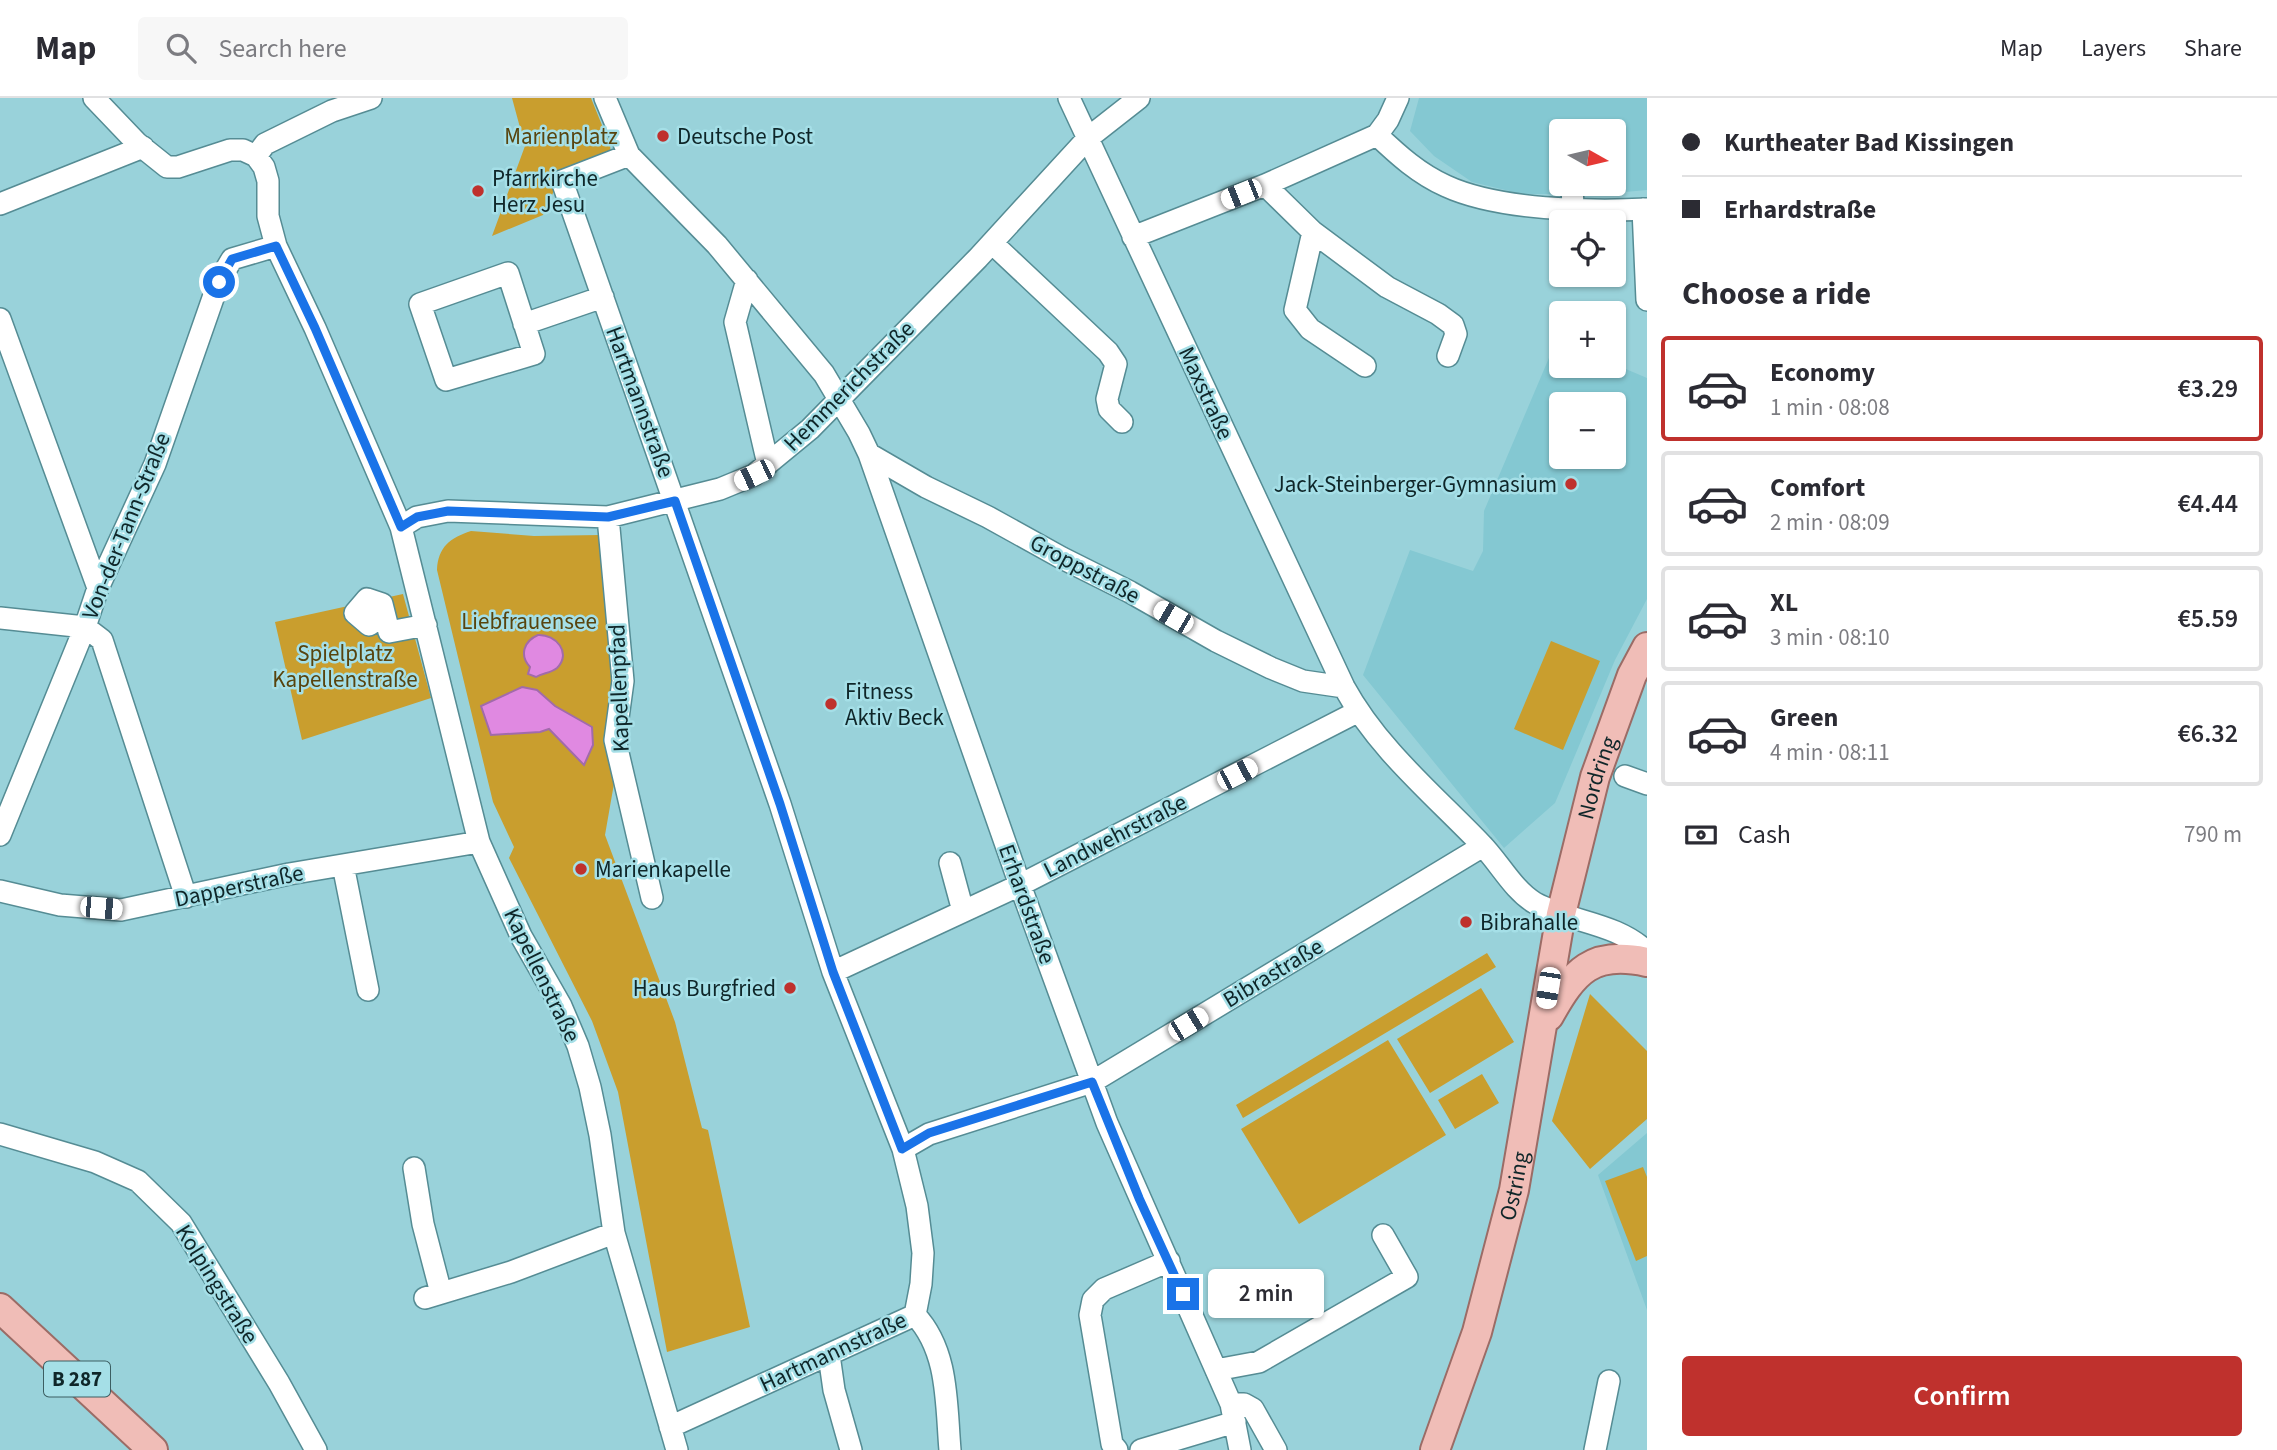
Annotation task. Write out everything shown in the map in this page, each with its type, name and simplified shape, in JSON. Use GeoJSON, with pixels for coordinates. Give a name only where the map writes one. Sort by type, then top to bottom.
{"type":"FeatureCollection","features":[{"type":"Feature","properties":{"kind":"main road","name":"Nordring"},"geometry":{"type":"LineString","coordinates":[[1561,914],[1595,777],[1632,675],[1647,647]]}},
{"type":"Feature","properties":{"kind":"main road","name":"Ostring"},"geometry":{"type":"LineString","coordinates":[[1436,1450],[1477,1332],[1514,1190],[1561,914]]}},
{"type":"Feature","properties":{"kind":"main road"},"geometry":{"type":"LineString","coordinates":[[1541,1031],[1566,986],[1586,969],[1609,959],[1647,962]]}},
{"type":"Feature","properties":{"kind":"main road","name":"B 287"},"geometry":{"type":"LineString","coordinates":[[0,1308],[153,1450]]}},
{"type":"Feature","properties":{"kind":"street"},"geometry":{"type":"LineString","coordinates":[[94,98],[167,167],[178,167],[230,150],[243,150],[256,156],[265,144],[329,105],[371,98]]}},
{"type":"Feature","properties":{"kind":"street"},"geometry":{"type":"LineString","coordinates":[[605,98],[629,155]]}},
{"type":"Feature","properties":{"kind":"street","name":"Maxstraße"},"geometry":{"type":"LineString","coordinates":[[1069,98],[1357,712],[1379,740],[1483,846],[1525,896],[1561,914],[1591,922],[1628,938],[1647,952]]}},
{"type":"Feature","properties":{"kind":"street","name":"Hemmerichstraße"},"geometry":{"type":"LineString","coordinates":[[401,527],[417,517],[448,511],[608,517],[737,484],[754,475],[810,429],[992,243],[1088,138],[1139,98]]}},
{"type":"Feature","properties":{"kind":"street"},"geometry":{"type":"LineString","coordinates":[[1133,237],[1377,135],[1388,120],[1397,99]]}},
{"type":"Feature","properties":{"kind":"street"},"geometry":{"type":"LineString","coordinates":[[1377,135],[1410,166],[1446,186],[1472,195],[1540,208],[1645,209],[1647,300]]}},
{"type":"Feature","properties":{"kind":"street"},"geometry":{"type":"LineString","coordinates":[[0,205],[143,147]]}},
{"type":"Feature","properties":{"kind":"street","name":"Erhardstraße"},"geometry":{"type":"LineString","coordinates":[[629,155],[718,245],[824,374],[869,454],[1092,1082],[1139,1198],[1216,1370],[1233,1413],[1240,1450]]}},
{"type":"Feature","properties":{"kind":"street","name":"Hartmannstraße"},"geometry":{"type":"LineString","coordinates":[[629,155],[562,181],[780,804],[833,972],[902,1149],[917,1206],[923,1253],[915,1315],[670,1427]]}},
{"type":"Feature","properties":{"kind":"street","name":"Kapellenstraße"},"geometry":{"type":"LineString","coordinates":[[256,156],[264,167],[268,181],[268,216],[276,246],[315,328],[401,527],[479,842],[521,936],[561,1006],[578,1046],[600,1136],[614,1233],[677,1450]]}},
{"type":"Feature","properties":{"kind":"street"},"geometry":{"type":"LineString","coordinates":[[1265,184],[1313,232],[1387,287],[1438,314],[1453,326],[1455,334],[1448,356]]}},
{"type":"Feature","properties":{"kind":"street"},"geometry":{"type":"LineString","coordinates":[[1572,196],[1573,208]]}},
{"type":"Feature","properties":{"kind":"street"},"geometry":{"type":"LineString","coordinates":[[1313,232],[1295,310],[1310,329],[1365,366]]}},
{"type":"Feature","properties":{"kind":"street"},"geometry":{"type":"LineString","coordinates":[[992,243],[1108,352],[1116,364],[1107,399],[1109,409],[1122,422]]}},
{"type":"Feature","properties":{"kind":"street","name":"Von-der-Tann-Straße"},"geometry":{"type":"LineString","coordinates":[[0,835],[98,588],[155,464],[219,282],[232,259],[276,246]]}},
{"type":"Feature","properties":{"kind":"street"},"geometry":{"type":"LineString","coordinates":[[508,273],[524,324],[534,354],[446,380],[420,304],[508,273]]}},
{"type":"Feature","properties":{"kind":"street"},"geometry":{"type":"LineString","coordinates":[[747,279],[735,323],[768,464]]}},
{"type":"Feature","properties":{"kind":"street"},"geometry":{"type":"LineString","coordinates":[[524,324],[603,297]]}},
{"type":"Feature","properties":{"kind":"street"},"geometry":{"type":"LineString","coordinates":[[0,319],[98,588]]}},
{"type":"Feature","properties":{"kind":"street","name":"Groppstraße"},"geometry":{"type":"LineString","coordinates":[[869,454],[926,487],[988,517],[1271,668],[1303,681],[1344,687]]}},
{"type":"Feature","properties":{"kind":"street","name":"Kapellenpfad"},"geometry":{"type":"LineString","coordinates":[[608,517],[623,681],[615,740],[652,898]]}},
{"type":"Feature","properties":{"kind":"street"},"geometry":{"type":"LineString","coordinates":[[384,615],[389,632],[426,625]]}},
{"type":"Feature","properties":{"kind":"street"},"geometry":{"type":"LineString","coordinates":[[0,618],[85,626],[102,640],[186,897]]}},
{"type":"Feature","properties":{"kind":"street","name":"Landwehrstraße"},"geometry":{"type":"LineString","coordinates":[[833,972],[1020,885],[1357,712]]}},
{"type":"Feature","properties":{"kind":"street"},"geometry":{"type":"LineString","coordinates":[[1625,776],[1647,784]]}},
{"type":"Feature","properties":{"kind":"street","name":"Dapperstraße"},"geometry":{"type":"LineString","coordinates":[[0,891],[60,905],[121,910],[289,874],[479,842]]}},
{"type":"Feature","properties":{"kind":"street","name":"Bibrastraße"},"geometry":{"type":"LineString","coordinates":[[902,1149],[929,1133],[1092,1082],[1483,846]]}},
{"type":"Feature","properties":{"kind":"street"},"geometry":{"type":"LineString","coordinates":[[950,863],[963,911]]}},
{"type":"Feature","properties":{"kind":"street"},"geometry":{"type":"LineString","coordinates":[[343,865],[368,990]]}},
{"type":"Feature","properties":{"kind":"street","name":"Kolpingstraße"},"geometry":{"type":"LineString","coordinates":[[0,1133],[95,1162],[138,1181],[181,1223],[279,1383],[316,1450]]}},
{"type":"Feature","properties":{"kind":"street"},"geometry":{"type":"LineString","coordinates":[[414,1168],[433,1295],[511,1272],[614,1233]]}},
{"type":"Feature","properties":{"kind":"street"},"geometry":{"type":"LineString","coordinates":[[1216,1370],[1259,1362],[1407,1277],[1383,1235]]}},
{"type":"Feature","properties":{"kind":"street"},"geometry":{"type":"LineString","coordinates":[[1117,1450],[1112,1444],[1090,1315],[1093,1300],[1104,1289],[1169,1261]]}},
{"type":"Feature","properties":{"kind":"street"},"geometry":{"type":"LineString","coordinates":[[915,1315],[926,1326],[941,1357],[950,1450]]}},
{"type":"Feature","properties":{"kind":"street"},"geometry":{"type":"LineString","coordinates":[[829,1355],[834,1390],[851,1450]]}},
{"type":"Feature","properties":{"kind":"street"},"geometry":{"type":"LineString","coordinates":[[1595,1450],[1609,1381]]}},
{"type":"Feature","properties":{"kind":"street"},"geometry":{"type":"LineString","coordinates":[[1141,1450],[1233,1413],[1244,1404],[1253,1409],[1276,1450]]}},
{"type":"Feature","properties":{"kind":"shaded area"},"geometry":{"type":"Polygon","coordinates":[[[1419,98],[1647,98],[1647,190],[1626,192],[1626,119],[1549,119],[1549,194],[1522,194],[1472,182],[1434,156],[1410,131],[1419,98]]]}},
{"type":"Feature","properties":{"kind":"shaded area"},"geometry":{"type":"Polygon","coordinates":[[[1549,358],[1549,378],[1626,378],[1626,369],[1647,378],[1647,599],[1615,660],[1555,803],[1504,848],[1363,675],[1410,550],[1473,571],[1483,551],[1484,511],[1549,358]]]}},
{"type":"Feature","properties":{"kind":"shaded area"},"geometry":{"type":"Polygon","coordinates":[[[538,635],[556,641],[563,656],[557,668],[536,677],[528,674],[530,667],[524,653],[529,641],[538,635]]]}},
{"type":"Feature","properties":{"kind":"shaded area","name":"Liebfrauensee"},"geometry":{"type":"Polygon","coordinates":[[[522,687],[537,690],[555,706],[592,727],[593,745],[584,765],[549,729],[491,735],[481,706],[522,687]]]}},
{"type":"Feature","properties":{"kind":"shaded area"},"geometry":{"type":"Polygon","coordinates":[[[1647,1133],[1647,1310],[1598,1175],[1647,1133]]]}},
{"type":"Feature","properties":{"kind":"green space","name":"Marienplatz"},"geometry":{"type":"Polygon","coordinates":[[[512,98],[591,98],[610,145],[611,156],[561,175],[543,215],[492,236],[525,146],[512,98]]]}},
{"type":"Feature","properties":{"kind":"green space"},"geometry":{"type":"Polygon","coordinates":[[[471,531],[534,536],[600,535],[619,755],[605,835],[675,1022],[702,1128],[708,1130],[750,1327],[667,1352],[618,1092],[592,1021],[509,858],[514,847],[493,802],[437,570],[440,555],[447,544],[471,531]]]}},
{"type":"Feature","properties":{"kind":"green space","name":"Spielplatz Kapellenstraße"},"geometry":{"type":"Polygon","coordinates":[[[403,594],[431,698],[302,740],[275,622],[403,594]]]}},
{"type":"Feature","properties":{"kind":"green space"},"geometry":{"type":"Polygon","coordinates":[[[1551,641],[1600,661],[1563,750],[1514,729],[1551,641]]]}},
{"type":"Feature","properties":{"kind":"green space"},"geometry":{"type":"Polygon","coordinates":[[[1487,953],[1496,967],[1243,1118],[1236,1105],[1487,953]]]}},
{"type":"Feature","properties":{"kind":"green space"},"geometry":{"type":"Polygon","coordinates":[[[1481,988],[1514,1042],[1430,1093],[1397,1039],[1481,988]]]}},
{"type":"Feature","properties":{"kind":"green space"},"geometry":{"type":"Polygon","coordinates":[[[1590,994],[1647,1051],[1647,1119],[1590,1169],[1552,1121],[1590,994]]]}},
{"type":"Feature","properties":{"kind":"green space"},"geometry":{"type":"Polygon","coordinates":[[[1388,1040],[1446,1135],[1299,1224],[1241,1129],[1388,1040]]]}},
{"type":"Feature","properties":{"kind":"green space"},"geometry":{"type":"Polygon","coordinates":[[[1482,1074],[1499,1103],[1455,1129],[1438,1100],[1482,1074]]]}},
{"type":"Feature","properties":{"kind":"green space"},"geometry":{"type":"Polygon","coordinates":[[[1643,1167],[1647,1177],[1647,1256],[1636,1261],[1605,1181],[1643,1167]]]}},
{"type":"Feature","properties":{"kind":"place","name":"Deutsche Post"},"geometry":{"type":"Point","coordinates":[663,136]}},
{"type":"Feature","properties":{"kind":"place","name":"Pfarrkirche Herz Jesu"},"geometry":{"type":"Point","coordinates":[478,191]}},
{"type":"Feature","properties":{"kind":"place","name":"Jack-Steinberger-Gymnasium"},"geometry":{"type":"Point","coordinates":[1571,484]}},
{"type":"Feature","properties":{"kind":"place","name":"Fitness Aktiv Beck"},"geometry":{"type":"Point","coordinates":[831,704]}},
{"type":"Feature","properties":{"kind":"place","name":"Marienkapelle"},"geometry":{"type":"Point","coordinates":[581,869]}},
{"type":"Feature","properties":{"kind":"place","name":"Bibrahalle"},"geometry":{"type":"Point","coordinates":[1466,922]}},
{"type":"Feature","properties":{"kind":"place","name":"Haus Burgfried"},"geometry":{"type":"Point","coordinates":[790,988]}},
{"type":"Feature","properties":{"kind":"route"},"geometry":{"type":"LineString","coordinates":[[219,282],[232,259],[276,246],[315,328],[401,527],[417,517],[448,511],[608,517],[675,501],[780,804],[833,972],[902,1149],[929,1133],[1092,1082],[1139,1198],[1183,1294]]}}]}
